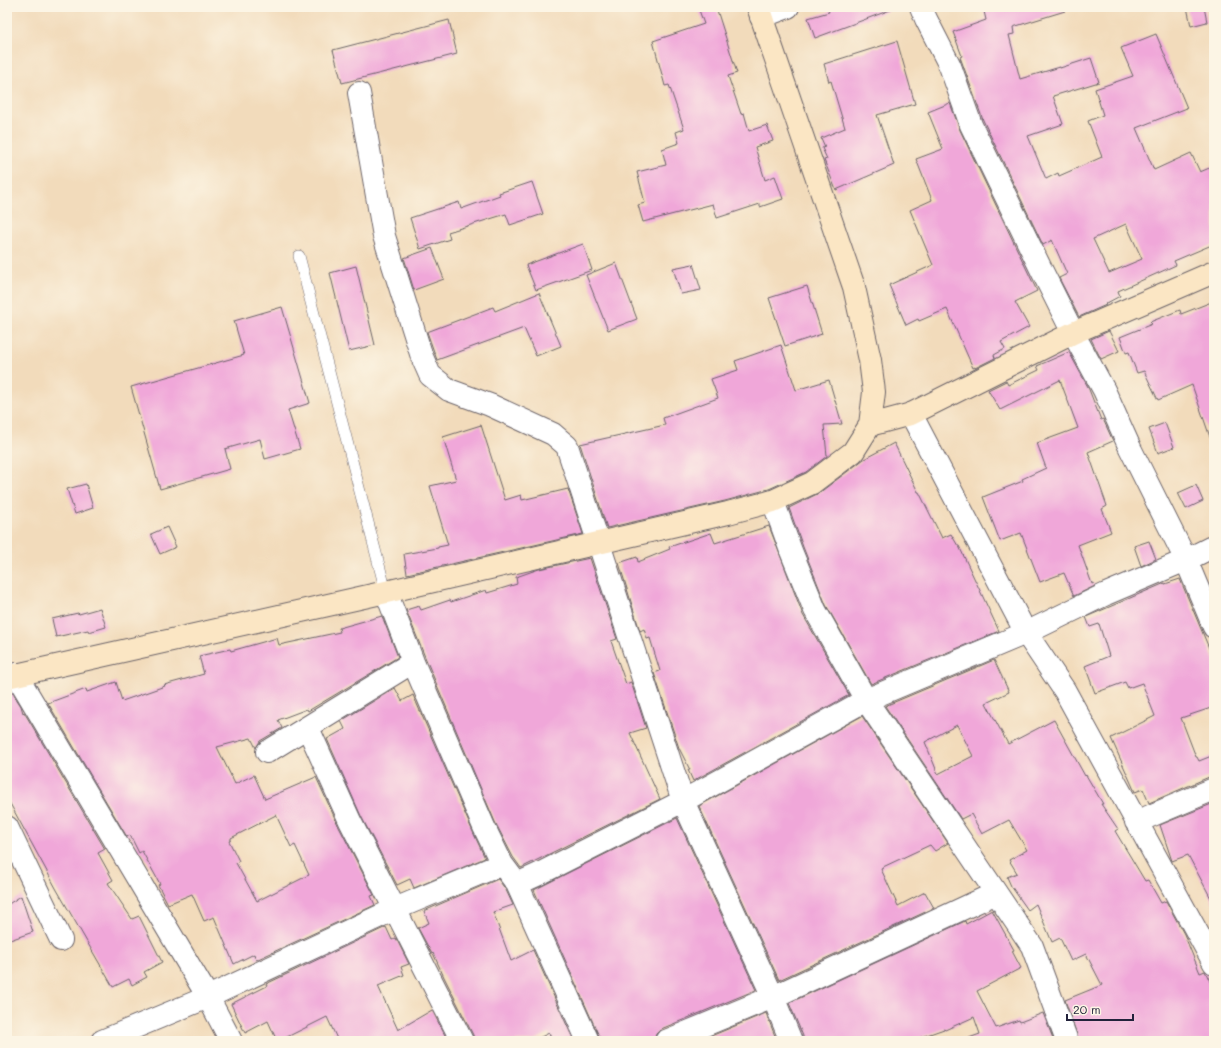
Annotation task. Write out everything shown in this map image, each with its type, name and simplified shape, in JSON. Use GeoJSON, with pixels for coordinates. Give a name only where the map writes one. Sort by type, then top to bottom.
{"type":"FeatureCollection","features":[{"type":"Feature","properties":{"kind":"street"},"geometry":{"type":"LineString","coordinates":[[231,1041],[208,996],[12,675],[386,592],[728,513],[773,501],[812,483],[853,452],[870,425],[874,392],[872,373],[854,288],[760,12],[788,7]]}},
{"type":"Feature","properties":{"kind":"street"},"geometry":{"type":"LineString","coordinates":[[921,7],[950,66],[971,125],[1073,333],[1104,390],[1130,448],[1186,560],[1214,627]]}},
{"type":"Feature","properties":{"kind":"street"},"geometry":{"type":"LineString","coordinates":[[358,93],[384,236],[420,350],[430,375],[449,390],[490,405],[553,434],[567,446],[683,801],[773,997],[791,1041]]}},
{"type":"Feature","properties":{"kind":"street"},"geometry":{"type":"LineString","coordinates":[[870,425],[911,414],[1073,333],[1214,272]]}},
{"type":"Feature","properties":{"kind":"street"},"geometry":{"type":"LineString","coordinates":[[911,414],[1026,633],[1065,691],[1214,963]]}},
{"type":"Feature","properties":{"kind":"street"},"geometry":{"type":"LineString","coordinates":[[773,501],[815,610],[866,700],[1032,946],[1067,1041]]}},
{"type":"Feature","properties":{"kind":"street"},"geometry":{"type":"LineString","coordinates":[[517,884],[683,801],[866,700],[1026,633],[1106,594],[1186,560],[1214,546]]}},
{"type":"Feature","properties":{"kind":"street"},"geometry":{"type":"LineString","coordinates":[[386,592],[413,662],[481,820],[502,864],[517,884],[588,1041]]}},
{"type":"Feature","properties":{"kind":"street"},"geometry":{"type":"LineString","coordinates":[[267,752],[413,662]]}},
{"type":"Feature","properties":{"kind":"street"},"geometry":{"type":"LineString","coordinates":[[308,728],[350,822],[462,1041]]}},
{"type":"Feature","properties":{"kind":"street"},"geometry":{"type":"LineString","coordinates":[[1136,822],[1214,789]]}},
{"type":"Feature","properties":{"kind":"street"},"geometry":{"type":"LineString","coordinates":[[7,827],[61,940]]}},
{"type":"Feature","properties":{"kind":"street"},"geometry":{"type":"LineString","coordinates":[[109,1040],[208,996],[395,909],[502,864]]}},
{"type":"Feature","properties":{"kind":"street"},"geometry":{"type":"LineString","coordinates":[[666,1041],[773,997],[996,893]]}},
{"type":"Feature","properties":{"kind":"lane"},"geometry":{"type":"LineString","coordinates":[[300,256],[386,592]]}},
{"type":"Feature","properties":{"kind":"building"},"geometry":{"type":"Polygon","coordinates":[[[716,7],[737,73],[728,76],[741,114],[744,113],[749,131],[767,125],[773,141],[755,147],[765,180],[775,176],[783,199],[760,207],[760,204],[717,218],[713,204],[643,222],[638,205],[645,203],[637,172],[666,165],[662,149],[679,143],[676,132],[684,129],[669,85],[665,86],[653,41],[704,24],[699,10],[716,7]]]}},
{"type":"Feature","properties":{"kind":"building"},"geometry":{"type":"Polygon","coordinates":[[[827,7],[893,7],[893,9],[815,38],[808,18],[829,12],[827,7]]]}},
{"type":"Feature","properties":{"kind":"building"},"geometry":{"type":"Polygon","coordinates":[[[983,7],[1064,7],[1065,11],[1013,27],[1014,34],[1009,35],[1020,79],[1091,58],[1099,82],[1053,96],[1063,124],[1028,136],[1046,179],[1058,173],[1059,176],[1102,157],[1088,121],[1103,115],[1095,89],[1133,76],[1121,48],[1156,34],[1187,108],[1136,128],[1154,170],[1191,153],[1200,172],[1214,166],[1214,244],[1174,261],[1176,265],[1118,291],[1120,296],[1105,304],[1106,305],[1079,317],[1059,278],[1067,274],[1052,240],[1043,245],[983,120],[960,57],[962,56],[953,32],[986,20],[983,7]],[[1126,224],[1093,239],[1109,273],[1142,259],[1126,224]]]}},
{"type":"Feature","properties":{"kind":"building"},"geometry":{"type":"Polygon","coordinates":[[[1187,7],[1204,7],[1207,22],[1191,26],[1187,7]]]}},
{"type":"Feature","properties":{"kind":"building"},"geometry":{"type":"Polygon","coordinates":[[[449,20],[457,54],[342,83],[333,50],[449,20]]]}},
{"type":"Feature","properties":{"kind":"building"},"geometry":{"type":"Polygon","coordinates":[[[897,41],[915,104],[877,115],[894,165],[836,190],[824,160],[827,159],[822,148],[825,147],[821,138],[845,128],[831,81],[829,82],[824,64],[897,41]]]}},
{"type":"Feature","properties":{"kind":"building"},"geometry":{"type":"Polygon","coordinates":[[[950,103],[960,130],[1037,291],[1015,302],[1029,327],[1001,342],[1005,349],[994,355],[995,358],[975,368],[973,368],[947,309],[919,321],[918,319],[906,325],[889,285],[933,265],[910,210],[932,200],[916,159],[943,149],[928,112],[950,103]]]}},
{"type":"Feature","properties":{"kind":"building"},"geometry":{"type":"Polygon","coordinates":[[[532,182],[543,214],[510,225],[506,214],[448,232],[450,239],[420,249],[410,218],[459,202],[461,209],[500,195],[499,193],[532,182]]]}},
{"type":"Feature","properties":{"kind":"building"},"geometry":{"type":"Polygon","coordinates":[[[583,244],[592,270],[536,290],[526,265],[583,244]]]}},
{"type":"Feature","properties":{"kind":"building"},"geometry":{"type":"Polygon","coordinates":[[[432,248],[444,279],[414,290],[404,258],[432,248]]]}},
{"type":"Feature","properties":{"kind":"building"},"geometry":{"type":"Polygon","coordinates":[[[616,263],[637,319],[608,330],[586,275],[616,263]]]}},
{"type":"Feature","properties":{"kind":"building"},"geometry":{"type":"Polygon","coordinates":[[[693,264],[701,290],[681,294],[673,268],[693,264]]]}},
{"type":"Feature","properties":{"kind":"building"},"geometry":{"type":"Polygon","coordinates":[[[356,266],[375,345],[349,351],[330,273],[356,266]]]}},
{"type":"Feature","properties":{"kind":"building"},"geometry":{"type":"Polygon","coordinates":[[[807,286],[822,334],[785,346],[769,298],[807,286]]]}},
{"type":"Feature","properties":{"kind":"building"},"geometry":{"type":"Polygon","coordinates":[[[539,293],[561,346],[536,356],[524,328],[437,360],[427,332],[493,307],[495,311],[539,293]]]}},
{"type":"Feature","properties":{"kind":"building"},"geometry":{"type":"Polygon","coordinates":[[[1214,301],[1214,440],[1211,440],[1192,385],[1158,400],[1144,371],[1137,373],[1129,352],[1126,353],[1120,337],[1152,324],[1150,322],[1180,310],[1181,314],[1214,301]]]}},
{"type":"Feature","properties":{"kind":"building"},"geometry":{"type":"Polygon","coordinates":[[[282,307],[310,403],[288,410],[300,449],[265,459],[260,439],[225,449],[230,469],[160,489],[131,387],[244,355],[234,321],[282,307]]]}},
{"type":"Feature","properties":{"kind":"building"},"geometry":{"type":"Polygon","coordinates":[[[1109,331],[1119,351],[1101,359],[1091,339],[1109,331]]]}},
{"type":"Feature","properties":{"kind":"building"},"geometry":{"type":"Polygon","coordinates":[[[781,345],[796,390],[829,380],[842,424],[824,425],[827,456],[806,472],[769,489],[725,501],[607,528],[580,444],[665,425],[663,418],[718,398],[711,379],[738,370],[735,361],[781,345]]]}},
{"type":"Feature","properties":{"kind":"building"},"geometry":{"type":"Polygon","coordinates":[[[1069,352],[1088,387],[1101,420],[1103,419],[1113,441],[1088,452],[1107,506],[1102,509],[1111,532],[1078,545],[1092,584],[1094,583],[1095,586],[1074,596],[1064,573],[1040,582],[1021,533],[1000,541],[983,497],[1023,481],[1022,479],[1046,468],[1037,443],[1078,428],[1060,380],[1000,410],[988,390],[1006,381],[1008,385],[1039,370],[1037,366],[1069,352]]]}},
{"type":"Feature","properties":{"kind":"building"},"geometry":{"type":"Polygon","coordinates":[[[1165,423],[1174,447],[1158,453],[1149,429],[1165,423]]]}},
{"type":"Feature","properties":{"kind":"building"},"geometry":{"type":"Polygon","coordinates":[[[481,425],[505,500],[521,495],[522,500],[568,489],[583,534],[407,574],[404,554],[448,545],[430,486],[456,480],[443,437],[481,425]]]}},
{"type":"Feature","properties":{"kind":"building"},"geometry":{"type":"Polygon","coordinates":[[[894,443],[942,538],[951,534],[959,546],[999,631],[871,684],[826,605],[789,508],[819,493],[864,459],[894,443]]]}},
{"type":"Feature","properties":{"kind":"building"},"geometry":{"type":"Polygon","coordinates":[[[86,484],[93,508],[75,514],[67,489],[86,484]]]}},
{"type":"Feature","properties":{"kind":"building"},"geometry":{"type":"Polygon","coordinates":[[[1196,485],[1203,501],[1186,509],[1178,493],[1196,485]]]}},
{"type":"Feature","properties":{"kind":"building"},"geometry":{"type":"Polygon","coordinates":[[[769,526],[803,615],[849,695],[693,781],[688,770],[690,770],[679,748],[654,673],[660,671],[650,638],[647,639],[644,629],[640,631],[619,563],[637,557],[638,562],[670,549],[669,547],[711,533],[715,543],[769,526]]]}},
{"type":"Feature","properties":{"kind":"building"},"geometry":{"type":"Polygon","coordinates":[[[167,527],[176,547],[160,554],[151,534],[167,527]]]}},
{"type":"Feature","properties":{"kind":"building"},"geometry":{"type":"Polygon","coordinates":[[[1149,541],[1156,559],[1141,566],[1134,546],[1149,541]]]}},
{"type":"Feature","properties":{"kind":"building"},"geometry":{"type":"Polygon","coordinates":[[[590,558],[617,639],[611,641],[626,684],[631,682],[646,728],[630,733],[660,799],[521,868],[513,857],[495,822],[406,610],[419,606],[421,610],[486,590],[487,593],[517,584],[516,577],[539,569],[590,558]]]}},
{"type":"Feature","properties":{"kind":"building"},"geometry":{"type":"Polygon","coordinates":[[[1180,579],[1214,660],[1214,707],[1181,718],[1196,757],[1199,761],[1214,755],[1214,777],[1209,777],[1149,803],[1143,789],[1135,792],[1111,738],[1155,716],[1142,683],[1128,688],[1125,682],[1095,693],[1085,666],[1109,656],[1099,624],[1090,627],[1086,617],[1165,583],[1180,579]]]}},
{"type":"Feature","properties":{"kind":"building"},"geometry":{"type":"Polygon","coordinates":[[[100,608],[106,627],[89,632],[88,630],[56,637],[52,619],[100,608]]]}},
{"type":"Feature","properties":{"kind":"building"},"geometry":{"type":"Polygon","coordinates":[[[382,616],[398,657],[308,711],[307,709],[278,720],[282,728],[260,741],[256,748],[251,738],[217,747],[235,784],[254,775],[265,799],[316,777],[339,827],[374,895],[371,896],[375,905],[256,960],[254,954],[234,964],[214,917],[204,921],[192,894],[168,904],[158,885],[160,884],[142,851],[139,853],[130,835],[127,837],[48,703],[86,689],[87,692],[116,682],[122,701],[165,686],[164,685],[204,674],[199,656],[230,649],[231,651],[277,638],[279,645],[340,632],[339,628],[382,616]],[[276,815],[231,838],[229,841],[239,861],[236,863],[257,901],[309,875],[295,845],[291,847],[276,815]]]}},
{"type":"Feature","properties":{"kind":"building"},"geometry":{"type":"Polygon","coordinates":[[[994,660],[1009,692],[986,703],[1008,744],[1054,720],[1085,776],[1086,775],[1103,804],[1101,804],[1118,829],[1115,831],[1145,881],[1148,880],[1161,903],[1166,901],[1184,934],[1200,973],[1205,971],[1214,990],[1214,1041],[1079,1041],[1065,1000],[1102,985],[1086,954],[1071,961],[1060,938],[1052,942],[1036,904],[1028,910],[1011,886],[1007,877],[1017,873],[1009,860],[1027,850],[1009,820],[982,834],[971,814],[961,819],[885,706],[994,660]],[[957,725],[925,742],[938,774],[973,756],[957,725]]]}},
{"type":"Feature","properties":{"kind":"building"},"geometry":{"type":"Polygon","coordinates":[[[395,688],[402,701],[413,695],[485,858],[414,888],[410,879],[397,885],[361,816],[327,739],[345,729],[341,721],[395,688]]]}},
{"type":"Feature","properties":{"kind":"building"},"geometry":{"type":"Polygon","coordinates":[[[7,689],[10,689],[21,706],[23,713],[24,712],[105,849],[98,853],[113,880],[108,883],[132,919],[139,916],[162,962],[144,972],[147,977],[132,985],[129,979],[113,987],[57,890],[7,798],[7,689]]]}},
{"type":"Feature","properties":{"kind":"building"},"geometry":{"type":"Polygon","coordinates":[[[862,716],[948,843],[935,851],[930,845],[881,869],[898,906],[925,892],[934,908],[779,980],[699,806],[862,716]]]}},
{"type":"Feature","properties":{"kind":"building"},"geometry":{"type":"Polygon","coordinates":[[[1214,803],[1214,904],[1188,855],[1172,861],[1160,825],[1214,803]]]}},
{"type":"Feature","properties":{"kind":"building"},"geometry":{"type":"Polygon","coordinates":[[[677,818],[756,990],[661,1029],[656,1034],[654,1041],[600,1041],[534,890],[677,818]]]}},
{"type":"Feature","properties":{"kind":"building"},"geometry":{"type":"Polygon","coordinates":[[[498,879],[506,890],[513,905],[493,912],[511,961],[533,950],[574,1041],[552,1041],[549,1033],[533,1041],[474,1041],[473,1035],[433,953],[432,954],[418,928],[429,923],[424,911],[498,879]]]}},
{"type":"Feature","properties":{"kind":"building"},"geometry":{"type":"Polygon","coordinates":[[[21,896],[33,932],[7,941],[7,905],[21,896]]]}},
{"type":"Feature","properties":{"kind":"building"},"geometry":{"type":"Polygon","coordinates":[[[992,910],[1014,950],[1012,951],[1021,968],[977,991],[996,1028],[1019,1020],[1020,1022],[1043,1013],[1054,1041],[967,1041],[966,1039],[980,1034],[974,1017],[945,1030],[944,1029],[910,1041],[803,1041],[803,1036],[789,1003],[965,921],[966,924],[992,910]]]}},
{"type":"Feature","properties":{"kind":"building"},"geometry":{"type":"Polygon","coordinates":[[[386,927],[392,940],[396,938],[409,964],[401,967],[404,975],[378,986],[398,1030],[432,1010],[448,1041],[338,1041],[327,1017],[279,1041],[277,1041],[268,1021],[245,1033],[231,1004],[267,986],[266,984],[386,927]]]}},
{"type":"Feature","properties":{"kind":"building"},"geometry":{"type":"Polygon","coordinates":[[[766,1013],[777,1041],[699,1041],[766,1013]]]}}]}
